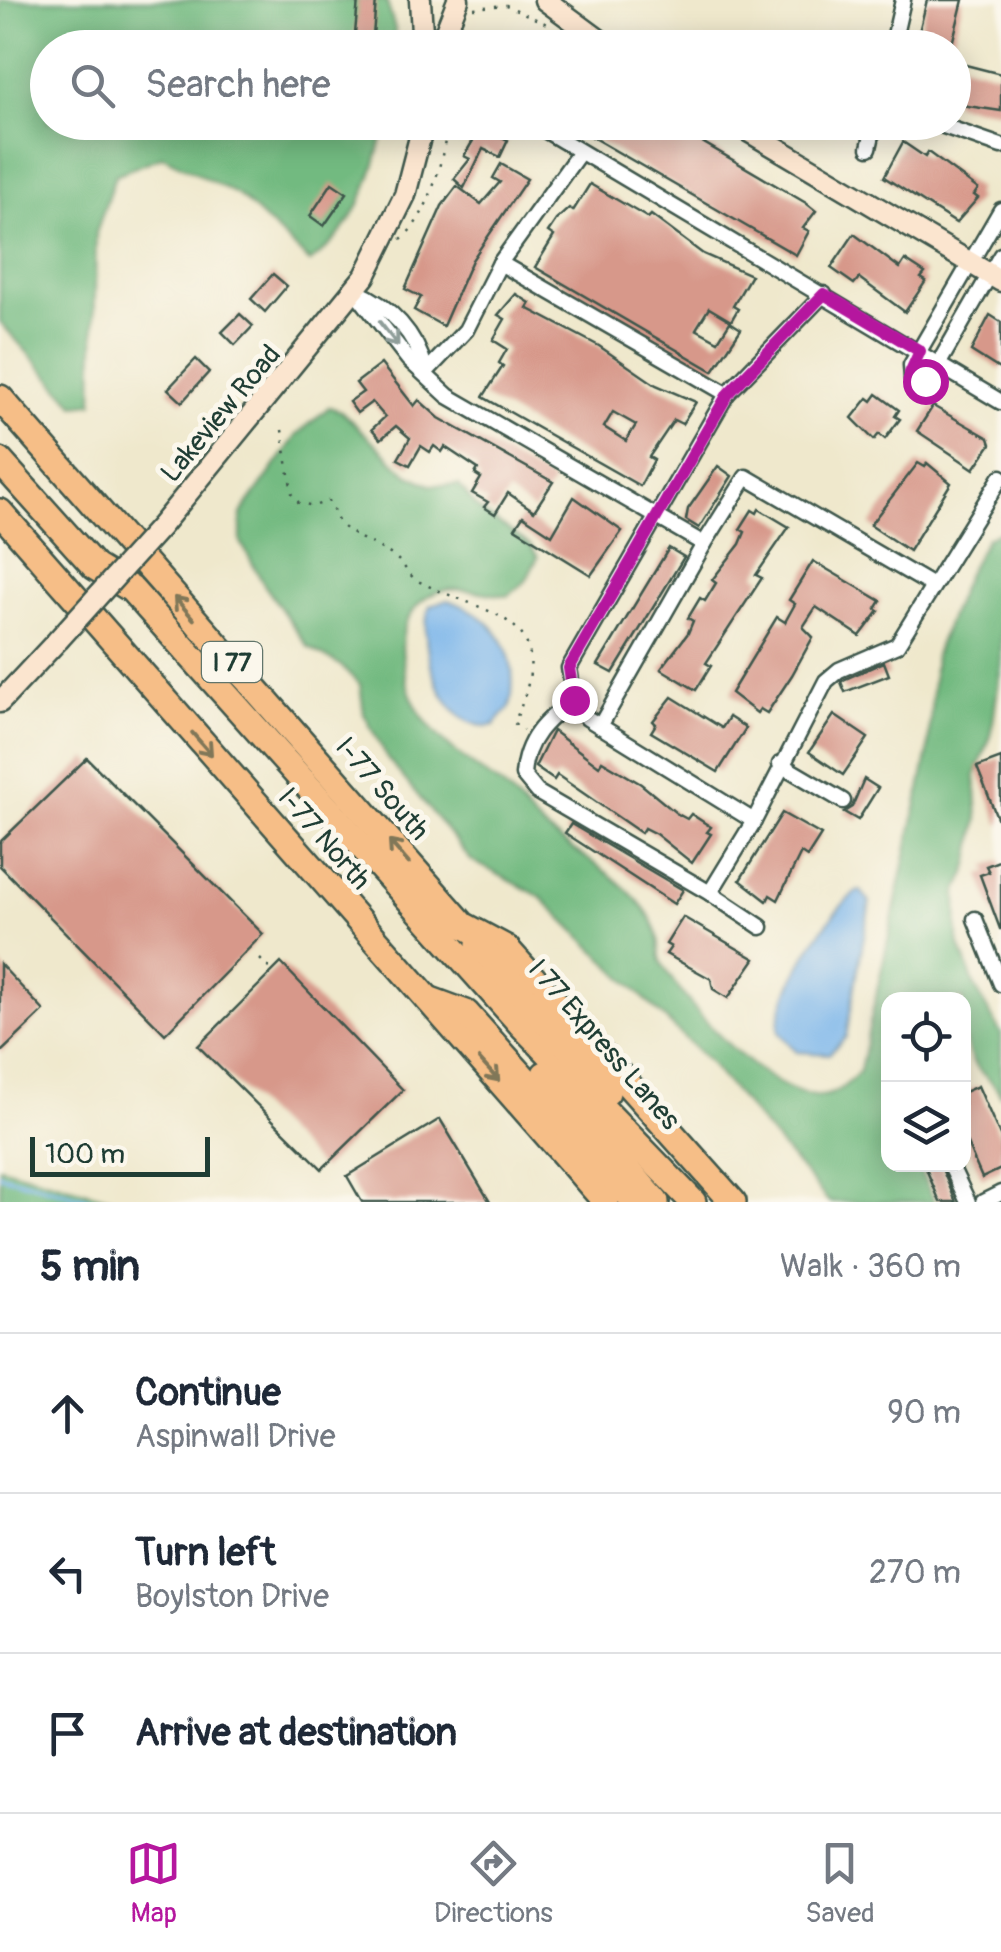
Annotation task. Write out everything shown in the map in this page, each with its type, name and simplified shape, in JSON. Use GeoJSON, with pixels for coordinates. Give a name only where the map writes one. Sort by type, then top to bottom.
{"type":"FeatureCollection","features":[{"type":"Feature","properties":{"kind":"highway","name":"I-77 South"},"geometry":{"type":"LineString","coordinates":[[0,398],[463,925],[506,948],[732,1202]]}},
{"type":"Feature","properties":{"kind":"highway"},"geometry":{"type":"LineString","coordinates":[[0,440],[77,537]]}},
{"type":"Feature","properties":{"kind":"highway"},"geometry":{"type":"LineString","coordinates":[[0,461],[77,537],[104,557],[113,578],[132,588],[150,620],[656,1202]]}},
{"type":"Feature","properties":{"kind":"highway","name":"I-77 North"},"geometry":{"type":"LineString","coordinates":[[0,512],[606,1202]]}},
{"type":"Feature","properties":{"kind":"highway"},"geometry":{"type":"LineString","coordinates":[[150,620],[520,1022],[693,1202]]}},
{"type":"Feature","properties":{"kind":"highway","name":"I 77 Express Lanes"},"geometry":{"type":"LineString","coordinates":[[463,925],[702,1202]]}},
{"type":"Feature","properties":{"kind":"highway","name":"I 77"},"geometry":{"type":"LineString","coordinates":[[424,997],[466,1013],[635,1202]]}},
{"type":"Feature","properties":{"kind":"main road"},"geometry":{"type":"LineString","coordinates":[[420,0],[422,30]]}},
{"type":"Feature","properties":{"kind":"main road"},"geometry":{"type":"LineString","coordinates":[[439,30],[440,0]]}},
{"type":"Feature","properties":{"kind":"main road"},"geometry":{"type":"LineString","coordinates":[[525,0],[548,4],[585,30]]}},
{"type":"Feature","properties":{"kind":"main road"},"geometry":{"type":"LineString","coordinates":[[448,30],[462,6]]}},
{"type":"Feature","properties":{"kind":"main road","name":"Lakeview Road"},"geometry":{"type":"LineString","coordinates":[[0,702],[160,526],[355,291],[399,211],[419,140]]}},
{"type":"Feature","properties":{"kind":"main road"},"geometry":{"type":"LineString","coordinates":[[764,140],[996,278]]}},
{"type":"Feature","properties":{"kind":"street"},"geometry":{"type":"LineString","coordinates":[[896,30],[902,0]]}},
{"type":"Feature","properties":{"kind":"street"},"geometry":{"type":"LineString","coordinates":[[971,136],[1001,146]]}},
{"type":"Feature","properties":{"kind":"street"},"geometry":{"type":"LineString","coordinates":[[561,140],[1001,402]]}},
{"type":"Feature","properties":{"kind":"street"},"geometry":{"type":"LineString","coordinates":[[869,148],[871,140]]}},
{"type":"Feature","properties":{"kind":"street"},"geometry":{"type":"LineString","coordinates":[[426,372],[466,330],[500,263],[580,152]]}},
{"type":"Feature","properties":{"kind":"street"},"geometry":{"type":"LineString","coordinates":[[1001,210],[912,365],[912,378],[925,381],[996,278],[1001,255]]}},
{"type":"Feature","properties":{"kind":"street"},"geometry":{"type":"LineString","coordinates":[[500,263],[728,394]]}},
{"type":"Feature","properties":{"kind":"street"},"geometry":{"type":"LineString","coordinates":[[355,291],[380,302],[396,318],[420,350],[426,372],[448,396],[704,544]]}},
{"type":"Feature","properties":{"kind":"street"},"geometry":{"type":"LineString","coordinates":[[754,821],[586,718],[574,700],[569,668],[728,394],[824,294]]}},
{"type":"Feature","properties":{"kind":"street"},"geometry":{"type":"LineString","coordinates":[[937,319],[956,331]]}},
{"type":"Feature","properties":{"kind":"street"},"geometry":{"type":"LineString","coordinates":[[600,726],[746,476],[931,585]]}},
{"type":"Feature","properties":{"kind":"street"},"geometry":{"type":"LineString","coordinates":[[710,894],[754,821],[826,681],[839,670],[898,644],[1001,477]]}},
{"type":"Feature","properties":{"kind":"street"},"geometry":{"type":"LineString","coordinates":[[574,700],[532,738],[524,757],[523,775],[536,792],[761,927]]}},
{"type":"Feature","properties":{"kind":"street"},"geometry":{"type":"LineString","coordinates":[[780,764],[843,800]]}},
{"type":"Feature","properties":{"kind":"street"},"geometry":{"type":"LineString","coordinates":[[975,918],[1001,984]]}},
{"type":"Feature","properties":{"kind":"street"},"geometry":{"type":"LineString","coordinates":[[954,1172],[968,1202]]}},
{"type":"Feature","properties":{"kind":"street"},"geometry":{"type":"LineString","coordinates":[[983,1202],[1001,1193]]}},
{"type":"Feature","properties":{"kind":"path"},"geometry":{"type":"LineString","coordinates":[[462,6],[506,5],[561,30]]}},
{"type":"Feature","properties":{"kind":"path"},"geometry":{"type":"LineString","coordinates":[[413,230],[439,165],[444,140]]}},
{"type":"Feature","properties":{"kind":"path"},"geometry":{"type":"LineString","coordinates":[[282,430],[292,493],[299,503],[314,506],[328,501],[342,526],[395,558],[414,579],[486,606],[512,623],[525,647],[530,670],[514,723],[532,738]]}},
{"type":"Feature","properties":{"kind":"path"},"geometry":{"type":"LineString","coordinates":[[260,959],[269,968]]}},
{"type":"Feature","properties":{"kind":"green space"},"geometry":{"type":"Polygon","coordinates":[[[0,0],[386,0],[395,30],[30,30],[30,140],[381,140],[369,182],[352,217],[310,262],[238,195],[163,156],[115,175],[96,233],[93,403],[75,405],[0,322],[0,0]]]}},
{"type":"Feature","properties":{"kind":"green space"},"geometry":{"type":"Polygon","coordinates":[[[329,407],[341,411],[407,474],[430,485],[459,485],[478,509],[530,545],[538,557],[526,581],[507,596],[451,590],[427,597],[416,607],[402,638],[408,687],[415,705],[452,749],[638,901],[656,929],[663,965],[690,1003],[729,1045],[773,1080],[815,1096],[834,1092],[860,1071],[928,752],[935,654],[967,573],[987,538],[1001,531],[1001,664],[991,736],[975,776],[978,819],[969,866],[957,893],[958,940],[975,987],[1001,1034],[1001,1096],[971,1057],[971,992],[881,992],[881,1172],[920,1172],[935,1202],[829,1202],[705,1058],[541,897],[471,860],[388,759],[364,714],[360,684],[340,665],[308,647],[263,583],[241,542],[241,514],[297,435],[329,407]]]}},
{"type":"Feature","properties":{"kind":"green space"},"geometry":{"type":"Polygon","coordinates":[[[0,1167],[122,1202],[0,1202],[0,1167]]]}},
{"type":"Feature","properties":{"kind":"water"},"geometry":{"type":"Polygon","coordinates":[[[448,600],[465,607],[492,628],[508,655],[513,688],[510,707],[494,725],[477,725],[462,717],[438,685],[426,643],[426,623],[430,606],[448,600]]]}},
{"type":"Feature","properties":{"kind":"water"},"geometry":{"type":"Polygon","coordinates":[[[860,890],[870,902],[846,1037],[829,1054],[797,1052],[779,1032],[786,997],[820,933],[860,890]]]}},
{"type":"Feature","properties":{"kind":"building"},"geometry":{"type":"Polygon","coordinates":[[[358,0],[376,0],[374,30],[355,30],[358,0]]]}},
{"type":"Feature","properties":{"kind":"building"},"geometry":{"type":"Polygon","coordinates":[[[927,0],[963,0],[956,30],[920,30],[927,0]]]}},
{"type":"Feature","properties":{"kind":"building"},"geometry":{"type":"Polygon","coordinates":[[[971,66],[1001,74],[1001,111],[971,107],[971,66]]]}},
{"type":"Feature","properties":{"kind":"building"},"geometry":{"type":"Polygon","coordinates":[[[473,140],[508,140],[500,157],[483,149],[464,188],[454,179],[470,159],[464,156],[473,140]]]}},
{"type":"Feature","properties":{"kind":"building"},"geometry":{"type":"Polygon","coordinates":[[[597,140],[699,140],[816,211],[803,228],[809,231],[796,255],[597,140]]]}},
{"type":"Feature","properties":{"kind":"building"},"geometry":{"type":"Polygon","coordinates":[[[903,142],[925,157],[928,152],[978,189],[974,195],[978,198],[956,223],[884,177],[903,142]]]}},
{"type":"Feature","properties":{"kind":"building"},"geometry":{"type":"Polygon","coordinates":[[[501,164],[527,179],[472,260],[443,326],[414,310],[421,297],[405,289],[442,206],[457,186],[481,204],[500,182],[493,178],[501,164]]]}},
{"type":"Feature","properties":{"kind":"building"},"geometry":{"type":"Polygon","coordinates":[[[332,183],[347,193],[324,226],[310,216],[332,183]]]}},
{"type":"Feature","properties":{"kind":"building"},"geometry":{"type":"Polygon","coordinates":[[[590,184],[648,218],[651,215],[703,254],[751,275],[733,306],[738,309],[731,321],[709,308],[696,329],[718,341],[730,322],[741,329],[713,371],[535,267],[554,236],[548,232],[569,208],[573,211],[590,184]]]}},
{"type":"Feature","properties":{"kind":"building"},"geometry":{"type":"Polygon","coordinates":[[[854,234],[900,268],[905,260],[925,273],[921,278],[926,281],[905,312],[859,278],[854,284],[831,268],[854,234]]]}},
{"type":"Feature","properties":{"kind":"building"},"geometry":{"type":"Polygon","coordinates":[[[273,274],[287,286],[265,312],[251,299],[273,274]]]}},
{"type":"Feature","properties":{"kind":"building"},"geometry":{"type":"Polygon","coordinates":[[[516,294],[530,303],[527,308],[599,346],[656,385],[696,402],[682,424],[674,420],[649,457],[654,460],[640,486],[483,397],[503,366],[499,363],[507,349],[493,340],[505,319],[498,315],[516,294]],[[613,412],[604,427],[626,441],[636,425],[613,412]]]}},
{"type":"Feature","properties":{"kind":"building"},"geometry":{"type":"Polygon","coordinates":[[[240,314],[253,326],[235,345],[222,332],[240,314]]]}},
{"type":"Feature","properties":{"kind":"building"},"geometry":{"type":"Polygon","coordinates":[[[990,315],[1001,322],[1001,370],[971,351],[990,315]]]}},
{"type":"Feature","properties":{"kind":"building"},"geometry":{"type":"Polygon","coordinates":[[[196,359],[209,372],[182,402],[168,389],[196,359]]]}},
{"type":"Feature","properties":{"kind":"building"},"geometry":{"type":"Polygon","coordinates":[[[381,364],[414,406],[419,400],[439,418],[553,482],[534,511],[508,493],[495,514],[484,507],[488,502],[472,493],[481,478],[475,474],[478,469],[445,447],[442,452],[434,446],[430,452],[421,446],[410,465],[398,459],[410,438],[396,426],[381,439],[372,429],[385,417],[372,402],[357,413],[349,402],[363,392],[356,383],[381,364]]]}},
{"type":"Feature","properties":{"kind":"building"},"geometry":{"type":"Polygon","coordinates":[[[877,394],[899,410],[895,416],[900,419],[885,439],[879,434],[874,440],[852,418],[868,398],[872,401],[877,394]]]}},
{"type":"Feature","properties":{"kind":"building"},"geometry":{"type":"Polygon","coordinates":[[[933,406],[989,438],[991,444],[974,469],[917,431],[933,406]]]}},
{"type":"Feature","properties":{"kind":"building"},"geometry":{"type":"Polygon","coordinates":[[[918,463],[925,467],[927,463],[951,483],[909,551],[870,525],[918,463]]]}},
{"type":"Feature","properties":{"kind":"building"},"geometry":{"type":"Polygon","coordinates":[[[718,466],[732,476],[699,528],[686,520],[688,509],[718,466]]]}},
{"type":"Feature","properties":{"kind":"building"},"geometry":{"type":"Polygon","coordinates":[[[574,497],[622,531],[591,575],[515,528],[523,516],[552,535],[574,497]]]}},
{"type":"Feature","properties":{"kind":"building"},"geometry":{"type":"Polygon","coordinates":[[[759,509],[789,527],[756,575],[762,578],[706,663],[711,666],[696,690],[661,669],[688,633],[693,621],[688,618],[700,598],[705,601],[716,583],[712,580],[740,544],[745,532],[740,529],[752,510],[757,513],[759,509]]]}},
{"type":"Feature","properties":{"kind":"building"},"geometry":{"type":"Polygon","coordinates":[[[669,548],[684,557],[613,673],[598,665],[669,548]]]}},
{"type":"Feature","properties":{"kind":"building"},"geometry":{"type":"Polygon","coordinates":[[[813,561],[881,601],[876,609],[879,611],[860,636],[816,607],[803,627],[813,637],[792,675],[767,713],[760,709],[757,713],[731,693],[777,617],[785,622],[795,604],[789,600],[813,561]]]}},
{"type":"Feature","properties":{"kind":"building"},"geometry":{"type":"Polygon","coordinates":[[[884,662],[889,675],[845,692],[841,682],[884,662]]]}},
{"type":"Feature","properties":{"kind":"building"},"geometry":{"type":"Polygon","coordinates":[[[672,697],[722,728],[729,717],[746,728],[718,772],[651,732],[656,724],[653,721],[672,697]]]}},
{"type":"Feature","properties":{"kind":"building"},"geometry":{"type":"Polygon","coordinates":[[[834,715],[868,738],[843,775],[809,752],[834,715]]]}},
{"type":"Feature","properties":{"kind":"building"},"geometry":{"type":"Polygon","coordinates":[[[553,731],[599,766],[602,761],[641,784],[676,813],[687,819],[691,814],[711,827],[707,832],[711,834],[692,863],[656,834],[644,828],[641,833],[557,775],[554,780],[535,767],[553,731]]]}},
{"type":"Feature","properties":{"kind":"building"},"geometry":{"type":"Polygon","coordinates":[[[87,758],[263,934],[165,1034],[0,866],[0,842],[87,758]]]}},
{"type":"Feature","properties":{"kind":"building"},"geometry":{"type":"Polygon","coordinates":[[[1001,758],[1001,825],[1000,825],[977,767],[1001,758]]]}},
{"type":"Feature","properties":{"kind":"building"},"geometry":{"type":"Polygon","coordinates":[[[864,779],[878,788],[858,820],[844,812],[852,807],[864,779]]]}},
{"type":"Feature","properties":{"kind":"building"},"geometry":{"type":"Polygon","coordinates":[[[782,813],[821,835],[807,857],[801,853],[778,900],[770,895],[767,901],[740,880],[782,813]]]}},
{"type":"Feature","properties":{"kind":"building"},"geometry":{"type":"Polygon","coordinates":[[[571,824],[683,890],[674,904],[565,833],[571,824]]]}},
{"type":"Feature","properties":{"kind":"building"},"geometry":{"type":"Polygon","coordinates":[[[1001,860],[1000,929],[980,875],[989,872],[986,866],[1001,860]]]}},
{"type":"Feature","properties":{"kind":"building"},"geometry":{"type":"Polygon","coordinates":[[[683,917],[755,959],[728,998],[713,989],[711,979],[666,954],[671,947],[666,944],[683,917]]]}},
{"type":"Feature","properties":{"kind":"building"},"geometry":{"type":"Polygon","coordinates":[[[281,963],[403,1090],[322,1169],[198,1046],[281,963]]]}},
{"type":"Feature","properties":{"kind":"building"},"geometry":{"type":"Polygon","coordinates":[[[0,964],[44,1011],[0,1053],[0,964]]]}},
{"type":"Feature","properties":{"kind":"building"},"geometry":{"type":"Polygon","coordinates":[[[978,1086],[1001,1138],[1001,1169],[982,1178],[971,1153],[971,1089],[978,1086]]]}},
{"type":"Feature","properties":{"kind":"building"},"geometry":{"type":"Polygon","coordinates":[[[440,1119],[490,1202],[362,1202],[347,1176],[440,1119]]]}},
{"type":"Feature","properties":{"kind":"building"},"geometry":{"type":"Polygon","coordinates":[[[927,1172],[943,1172],[956,1202],[940,1202],[927,1172]]]}},
{"type":"Feature","properties":{"kind":"waterway"},"geometry":{"type":"LineString","coordinates":[[0,1175],[99,1202]]}},
{"type":"Feature","properties":{"kind":"route"},"geometry":{"type":"LineString","coordinates":[[574,700],[569,668],[728,394],[824,294],[920,351],[910,373],[918,382],[925,381]]}}]}
